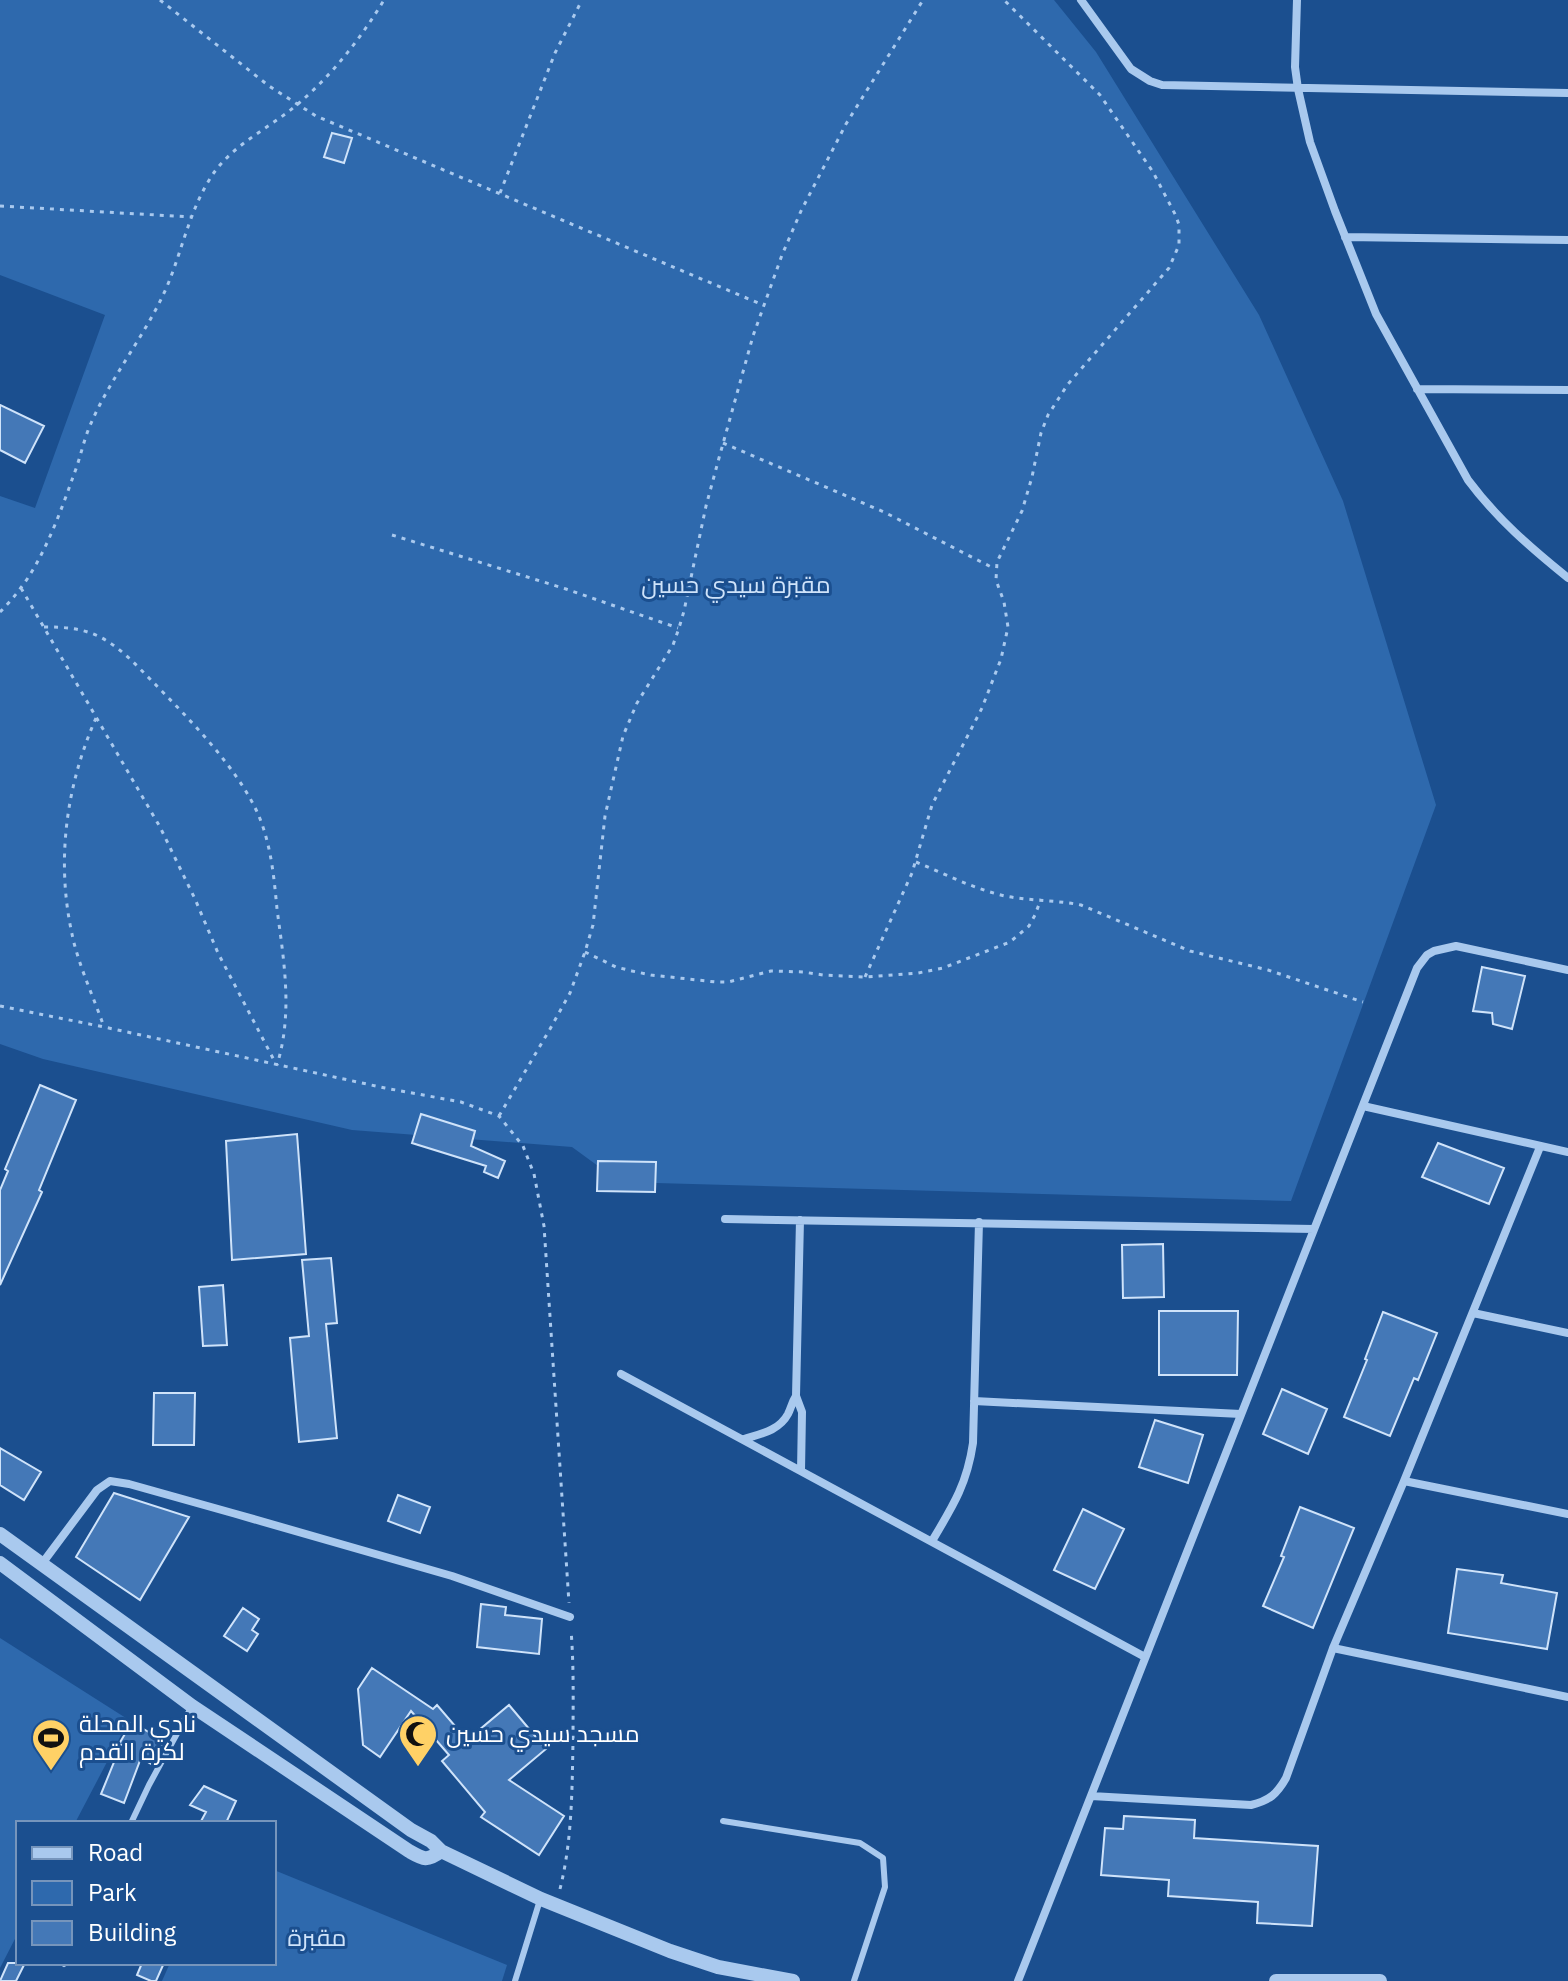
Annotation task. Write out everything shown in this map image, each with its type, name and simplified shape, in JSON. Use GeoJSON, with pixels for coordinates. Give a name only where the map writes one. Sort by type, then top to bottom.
{"type":"FeatureCollection","features":[{"type":"Feature","properties":{"kind":"street"},"geometry":{"type":"LineString","coordinates":[[1081,0],[1123,61],[1150,81],[1174,87],[1568,93]]}},
{"type":"Feature","properties":{"kind":"street"},"geometry":{"type":"LineString","coordinates":[[1297,0],[1295,67],[1310,142],[1376,314],[1454,458],[1483,501],[1512,531],[1568,578]]}},
{"type":"Feature","properties":{"kind":"street"},"geometry":{"type":"LineString","coordinates":[[1345,237],[1568,240]]}},
{"type":"Feature","properties":{"kind":"street"},"geometry":{"type":"LineString","coordinates":[[1417,389],[1568,390]]}},
{"type":"Feature","properties":{"kind":"street"},"geometry":{"type":"LineString","coordinates":[[1018,1981],[1417,968],[1434,951],[1456,946],[1568,970]]}},
{"type":"Feature","properties":{"kind":"street"},"geometry":{"type":"LineString","coordinates":[[1363,1106],[1568,1152]]}},
{"type":"Feature","properties":{"kind":"street"},"geometry":{"type":"LineString","coordinates":[[1091,1796],[1251,1805],[1270,1798],[1279,1790],[1333,1648],[1540,1147]]}},
{"type":"Feature","properties":{"kind":"street"},"geometry":{"type":"LineString","coordinates":[[725,1219],[1314,1229]]}},
{"type":"Feature","properties":{"kind":"street"},"geometry":{"type":"LineString","coordinates":[[800,1220],[796,1396],[802,1412],[801,1471]]}},
{"type":"Feature","properties":{"kind":"street"},"geometry":{"type":"LineString","coordinates":[[932,1541],[963,1488],[970,1466],[979,1222]]}},
{"type":"Feature","properties":{"kind":"street"},"geometry":{"type":"LineString","coordinates":[[1473,1313],[1568,1333]]}},
{"type":"Feature","properties":{"kind":"street"},"geometry":{"type":"LineString","coordinates":[[621,1374],[1145,1657]]}},
{"type":"Feature","properties":{"kind":"street"},"geometry":{"type":"LineString","coordinates":[[744,1439],[779,1426],[796,1396]]}},
{"type":"Feature","properties":{"kind":"street"},"geometry":{"type":"LineString","coordinates":[[974,1401],[1241,1414]]}},
{"type":"Feature","properties":{"kind":"street"},"geometry":{"type":"LineString","coordinates":[[41,1565],[97,1490],[110,1481],[452,1576],[570,1617]]}},
{"type":"Feature","properties":{"kind":"street"},"geometry":{"type":"LineString","coordinates":[[1404,1481],[1568,1514]]}},
{"type":"Feature","properties":{"kind":"street"},"geometry":{"type":"LineString","coordinates":[[0,1534],[441,1851],[541,1899],[670,1951],[718,1967],[793,1981]]}},
{"type":"Feature","properties":{"kind":"street"},"geometry":{"type":"LineString","coordinates":[[0,1563],[192,1706],[409,1851],[428,1859],[441,1851]]}},
{"type":"Feature","properties":{"kind":"street"},"geometry":{"type":"LineString","coordinates":[[1333,1648],[1568,1697]]}},
{"type":"Feature","properties":{"kind":"street"},"geometry":{"type":"LineString","coordinates":[[1276,1981],[1380,1981]]}},
{"type":"Feature","properties":{"kind":"lane"},"geometry":{"type":"LineString","coordinates":[[132,1821],[192,1706]]}},
{"type":"Feature","properties":{"kind":"lane"},"geometry":{"type":"LineString","coordinates":[[723,1821],[860,1843],[883,1858],[885,1887],[854,1981]]}},
{"type":"Feature","properties":{"kind":"lane"},"geometry":{"type":"LineString","coordinates":[[515,1981],[541,1899]]}},
{"type":"Feature","properties":{"kind":"path"},"geometry":{"type":"LineString","coordinates":[[160,0],[269,86],[297,105],[342,128],[763,305]]}},
{"type":"Feature","properties":{"kind":"path"},"geometry":{"type":"LineString","coordinates":[[500,193],[555,53],[582,0]]}},
{"type":"Feature","properties":{"kind":"path"},"geometry":{"type":"LineString","coordinates":[[499,1116],[570,993],[585,952],[593,925],[605,816],[623,736],[637,703],[673,645],[679,628],[706,506],[763,305],[801,211],[846,124],[923,0]]}},
{"type":"Feature","properties":{"kind":"path"},"geometry":{"type":"LineString","coordinates":[[865,977],[916,862],[932,805],[986,700],[1001,659],[1008,627],[995,569],[999,554],[1022,511],[1041,433],[1057,399],[1169,268],[1177,253],[1180,235],[1176,216],[1153,172],[1100,95],[1004,0]]}},
{"type":"Feature","properties":{"kind":"path"},"geometry":{"type":"LineString","coordinates":[[0,612],[21,588],[38,558],[75,472],[90,427],[168,284],[191,217],[209,180],[220,164],[249,138],[297,105],[321,84],[340,62],[381,1]]}},
{"type":"Feature","properties":{"kind":"path"},"geometry":{"type":"LineString","coordinates":[[0,206],[191,217]]}},
{"type":"Feature","properties":{"kind":"path"},"geometry":{"type":"LineString","coordinates":[[723,443],[884,512],[995,569]]}},
{"type":"Feature","properties":{"kind":"path"},"geometry":{"type":"LineString","coordinates":[[392,535],[679,628]]}},
{"type":"Feature","properties":{"kind":"path"},"geometry":{"type":"LineString","coordinates":[[21,588],[166,840],[218,953],[277,1065]]}},
{"type":"Feature","properties":{"kind":"path"},"geometry":{"type":"LineString","coordinates":[[44,627],[80,629],[122,651],[217,751],[258,813],[268,845],[287,987],[283,1046],[277,1065]]}},
{"type":"Feature","properties":{"kind":"path"},"geometry":{"type":"LineString","coordinates":[[96,718],[72,788],[65,841],[65,873],[72,937],[104,1027]]}},
{"type":"Feature","properties":{"kind":"path"},"geometry":{"type":"LineString","coordinates":[[916,862],[989,892],[1081,905],[1190,951],[1268,970],[1363,1002]]}},
{"type":"Feature","properties":{"kind":"path"},"geometry":{"type":"LineString","coordinates":[[585,952],[632,971],[716,982],[784,971],[865,977],[918,973],[943,968],[1010,942],[1029,926],[1041,899]]}},
{"type":"Feature","properties":{"kind":"path"},"geometry":{"type":"LineString","coordinates":[[0,1006],[461,1102],[499,1116],[523,1146],[534,1174],[544,1226],[574,1661],[572,1814],[567,1862],[556,1905]]}},
{"type":"Feature","properties":{"kind":"green space","name":"مقبرة سيدي حسين"},"geometry":{"type":"Polygon","coordinates":[[[0,0],[1054,0],[1096,52],[1259,315],[1343,501],[1436,805],[1291,1201],[620,1182],[572,1147],[352,1130],[43,1059],[0,1044],[0,496],[35,508],[105,315],[0,275],[0,0]]]}},
{"type":"Feature","properties":{"kind":"green space","name":"نادي المحلة لكرة القدم"},"geometry":{"type":"Polygon","coordinates":[[[0,1638],[129,1720],[76,1821],[16,1821],[16,1937],[0,1968],[0,1638]]]}},
{"type":"Feature","properties":{"kind":"green space","name":"مقبرة"},"geometry":{"type":"Polygon","coordinates":[[[276,1871],[507,1965],[502,1981],[162,1981],[169,1965],[276,1965],[276,1871]]]}},
{"type":"Feature","properties":{"kind":"building"},"geometry":{"type":"Polygon","coordinates":[[[332,133],[352,138],[344,163],[324,157],[332,133]]]}},
{"type":"Feature","properties":{"kind":"building"},"geometry":{"type":"Polygon","coordinates":[[[0,405],[44,426],[25,463],[0,450],[0,405]]]}},
{"type":"Feature","properties":{"kind":"building"},"geometry":{"type":"Polygon","coordinates":[[[1482,967],[1525,976],[1512,1029],[1493,1024],[1492,1013],[1473,1011],[1482,967]]]}},
{"type":"Feature","properties":{"kind":"building"},"geometry":{"type":"Polygon","coordinates":[[[40,1085],[76,1100],[39,1190],[42,1192],[0,1285],[0,1190],[8,1171],[5,1169],[40,1085]]]}},
{"type":"Feature","properties":{"kind":"building"},"geometry":{"type":"Polygon","coordinates":[[[421,1114],[475,1131],[471,1146],[505,1161],[498,1178],[484,1172],[486,1166],[412,1143],[421,1114]]]}},
{"type":"Feature","properties":{"kind":"building"},"geometry":{"type":"Polygon","coordinates":[[[297,1134],[306,1254],[232,1260],[226,1141],[297,1134]]]}},
{"type":"Feature","properties":{"kind":"building"},"geometry":{"type":"Polygon","coordinates":[[[1438,1143],[1504,1168],[1489,1204],[1422,1177],[1438,1143]]]}},
{"type":"Feature","properties":{"kind":"building"},"geometry":{"type":"Polygon","coordinates":[[[598,1161],[656,1162],[655,1192],[597,1191],[598,1161]]]}},
{"type":"Feature","properties":{"kind":"building"},"geometry":{"type":"Polygon","coordinates":[[[1163,1244],[1164,1297],[1123,1298],[1122,1245],[1163,1244]]]}},
{"type":"Feature","properties":{"kind":"building"},"geometry":{"type":"Polygon","coordinates":[[[331,1258],[337,1323],[326,1324],[337,1438],[299,1442],[290,1338],[309,1336],[302,1260],[331,1258]]]}},
{"type":"Feature","properties":{"kind":"building"},"geometry":{"type":"Polygon","coordinates":[[[223,1285],[227,1345],[203,1346],[199,1287],[223,1285]]]}},
{"type":"Feature","properties":{"kind":"building"},"geometry":{"type":"Polygon","coordinates":[[[1159,1311],[1238,1311],[1237,1375],[1159,1375],[1159,1311]]]}},
{"type":"Feature","properties":{"kind":"building"},"geometry":{"type":"Polygon","coordinates":[[[1383,1312],[1437,1333],[1390,1436],[1344,1417],[1383,1312]]]}},
{"type":"Feature","properties":{"kind":"building"},"geometry":{"type":"Polygon","coordinates":[[[1282,1389],[1327,1409],[1308,1454],[1263,1434],[1282,1389]]]}},
{"type":"Feature","properties":{"kind":"building"},"geometry":{"type":"Polygon","coordinates":[[[154,1393],[195,1393],[194,1445],[153,1445],[154,1393]]]}},
{"type":"Feature","properties":{"kind":"building"},"geometry":{"type":"Polygon","coordinates":[[[1155,1420],[1203,1435],[1188,1483],[1139,1467],[1155,1420]]]}},
{"type":"Feature","properties":{"kind":"building"},"geometry":{"type":"Polygon","coordinates":[[[0,1448],[41,1472],[24,1500],[0,1485],[0,1448]]]}},
{"type":"Feature","properties":{"kind":"building"},"geometry":{"type":"Polygon","coordinates":[[[114,1493],[189,1517],[140,1600],[76,1557],[114,1493]]]}},
{"type":"Feature","properties":{"kind":"building"},"geometry":{"type":"Polygon","coordinates":[[[398,1495],[430,1507],[420,1533],[388,1521],[398,1495]]]}},
{"type":"Feature","properties":{"kind":"building"},"geometry":{"type":"Polygon","coordinates":[[[1300,1507],[1354,1528],[1313,1628],[1263,1606],[1284,1557],[1281,1556],[1300,1507]]]}},
{"type":"Feature","properties":{"kind":"building"},"geometry":{"type":"Polygon","coordinates":[[[1083,1509],[1124,1529],[1095,1589],[1054,1570],[1083,1509]]]}},
{"type":"Feature","properties":{"kind":"building"},"geometry":{"type":"Polygon","coordinates":[[[1457,1569],[1503,1575],[1501,1583],[1557,1593],[1547,1649],[1448,1633],[1457,1569]]]}},
{"type":"Feature","properties":{"kind":"building"},"geometry":{"type":"Polygon","coordinates":[[[481,1604],[506,1607],[505,1615],[542,1619],[539,1654],[477,1647],[481,1604]]]}},
{"type":"Feature","properties":{"kind":"building"},"geometry":{"type":"Polygon","coordinates":[[[243,1608],[259,1619],[252,1630],[258,1634],[247,1651],[224,1636],[243,1608]]]}},
{"type":"Feature","properties":{"kind":"building"},"geometry":{"type":"Polygon","coordinates":[[[372,1668],[433,1709],[437,1705],[467,1740],[509,1705],[546,1749],[509,1780],[564,1816],[539,1855],[481,1817],[485,1812],[442,1761],[449,1755],[411,1711],[380,1757],[363,1745],[358,1689],[372,1668]]]}},
{"type":"Feature","properties":{"kind":"building"},"geometry":{"type":"Polygon","coordinates":[[[132,1722],[165,1742],[151,1764],[141,1758],[124,1803],[101,1794],[119,1744],[132,1722]]]}},
{"type":"Feature","properties":{"kind":"building"},"geometry":{"type":"Polygon","coordinates":[[[204,1786],[236,1801],[227,1821],[201,1821],[206,1812],[190,1805],[204,1786]]]}},
{"type":"Feature","properties":{"kind":"building"},"geometry":{"type":"Polygon","coordinates":[[[1124,1816],[1195,1820],[1194,1838],[1318,1846],[1312,1926],[1257,1923],[1258,1902],[1168,1896],[1169,1880],[1101,1875],[1105,1828],[1123,1829],[1124,1816]]]}},
{"type":"Feature","properties":{"kind":"building"},"geometry":{"type":"Polygon","coordinates":[[[8,1963],[24,1965],[16,1981],[0,1981],[8,1963]]]}},
{"type":"Feature","properties":{"kind":"building"},"geometry":{"type":"Polygon","coordinates":[[[141,1965],[163,1965],[156,1981],[137,1975],[141,1965]]]}},
{"type":"Feature","properties":{"kind":"place","name":"مسجد سيدي حسين"},"geometry":{"type":"Point","coordinates":[418,1768]}},
{"type":"Feature","properties":{"kind":"place","name":"نادي المحلة لكرة القدم"},"geometry":{"type":"Point","coordinates":[51,1772]}}]}
